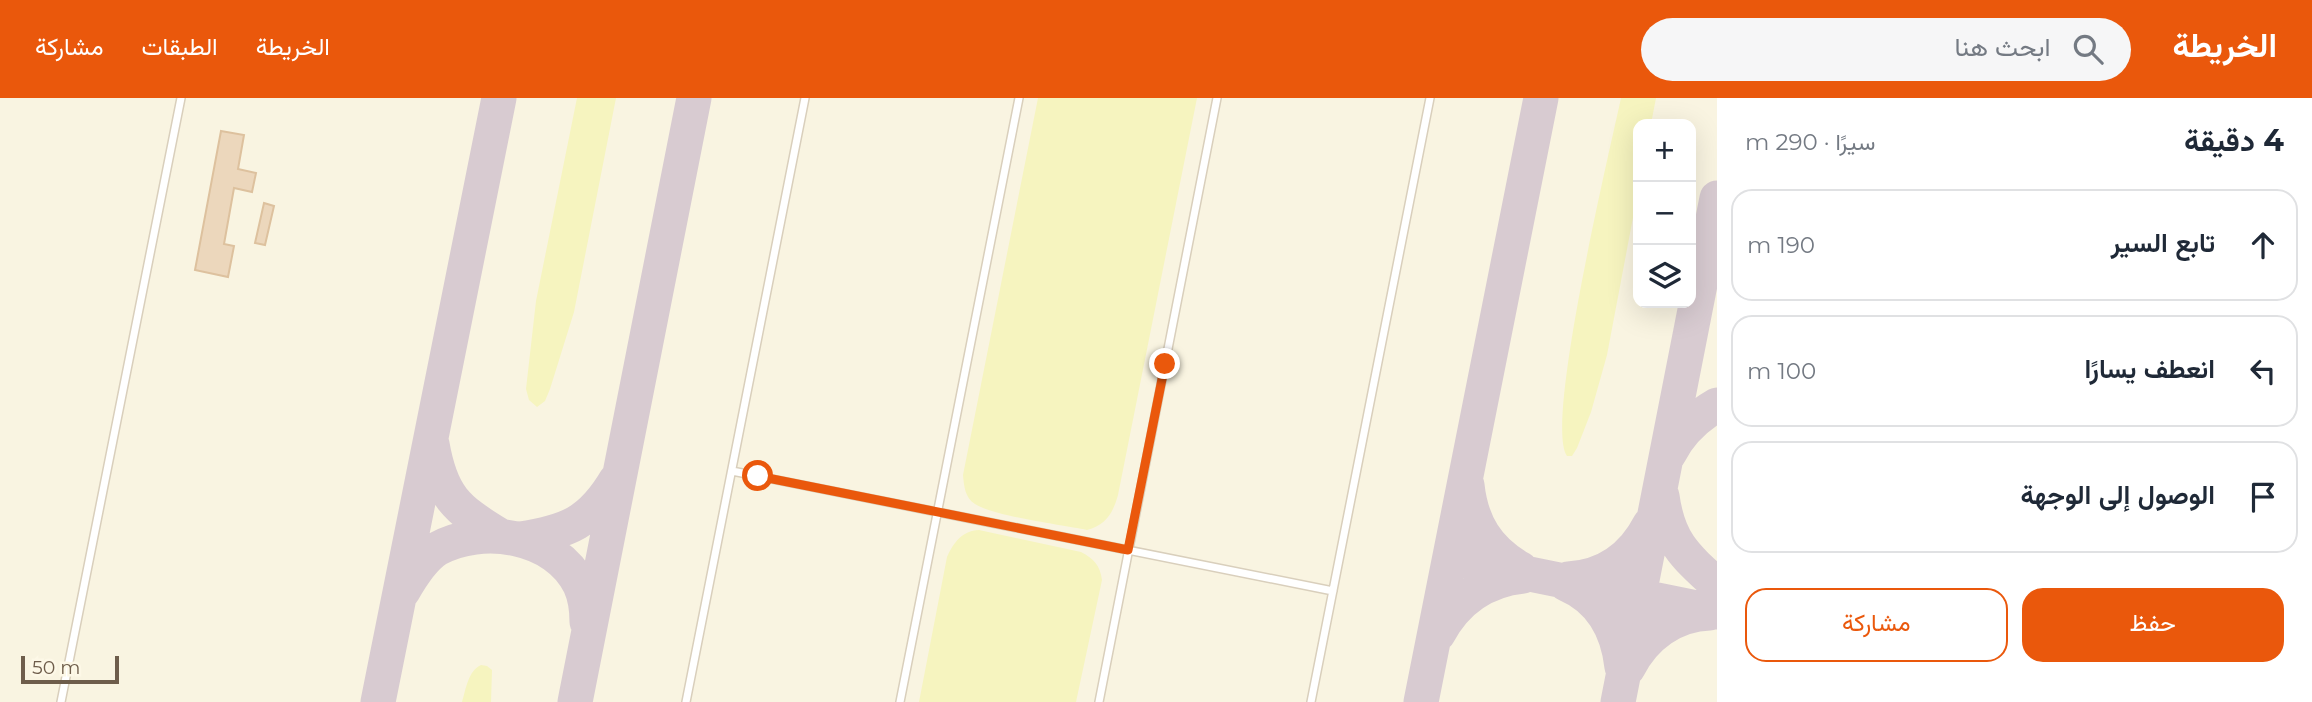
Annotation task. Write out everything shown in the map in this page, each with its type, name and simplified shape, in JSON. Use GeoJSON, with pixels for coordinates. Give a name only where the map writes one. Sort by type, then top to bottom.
{"type":"FeatureCollection","features":[{"type":"Feature","properties":{"kind":"lane"},"geometry":{"type":"LineString","coordinates":[[61,702],[181,98]]}},
{"type":"Feature","properties":{"kind":"lane"},"geometry":{"type":"LineString","coordinates":[[686,702],[806,98]]}},
{"type":"Feature","properties":{"kind":"lane"},"geometry":{"type":"LineString","coordinates":[[900,702],[1019,98]]}},
{"type":"Feature","properties":{"kind":"lane"},"geometry":{"type":"LineString","coordinates":[[1098,702],[1217,98]]}},
{"type":"Feature","properties":{"kind":"lane"},"geometry":{"type":"LineString","coordinates":[[1311,702],[1430,98]]}},
{"type":"Feature","properties":{"kind":"lane"},"geometry":{"type":"LineString","coordinates":[[732,471],[1333,591]]}},
{"type":"Feature","properties":{"kind":"sand"},"geometry":{"type":"Polygon","coordinates":[[[577,98],[616,98],[574,312],[550,389],[545,401],[537,407],[529,400],[526,389],[536,301],[577,98]]]}},
{"type":"Feature","properties":{"kind":"sand"},"geometry":{"type":"Polygon","coordinates":[[[1038,98],[1197,98],[1118,495],[1108,517],[1087,530],[984,508],[969,498],[963,479],[1038,98]]]}},
{"type":"Feature","properties":{"kind":"sand"},"geometry":{"type":"Polygon","coordinates":[[[1621,98],[1656,98],[1652,119],[1633,119],[1633,217],[1607,355],[1591,412],[1577,448],[1572,456],[1567,456],[1562,434],[1564,394],[1593,226],[1621,98]]]}},
{"type":"Feature","properties":{"kind":"sand"},"geometry":{"type":"Polygon","coordinates":[[[979,530],[1081,552],[1098,566],[1102,580],[1076,702],[919,702],[947,557],[959,538],[979,530]]]}},
{"type":"Feature","properties":{"kind":"sand"},"geometry":{"type":"Polygon","coordinates":[[[481,665],[492,670],[491,702],[462,702],[470,676],[481,665]]]}},
{"type":"Feature","properties":{"kind":"building"},"geometry":{"type":"Polygon","coordinates":[[[221,131],[244,135],[238,169],[256,173],[252,192],[234,188],[224,244],[234,246],[228,277],[195,270],[221,131]]]}},
{"type":"Feature","properties":{"kind":"building"},"geometry":{"type":"Polygon","coordinates":[[[264,203],[274,206],[265,245],[255,243],[264,203]]]}},
{"type":"Feature","properties":{"kind":"taxiway"},"geometry":{"type":"LineString","coordinates":[[378,702],[499,98]]}},
{"type":"Feature","properties":{"kind":"taxiway"},"geometry":{"type":"LineString","coordinates":[[575,702],[694,98]]}},
{"type":"Feature","properties":{"kind":"taxiway"},"geometry":{"type":"LineString","coordinates":[[1421,702],[1541,98]]}},
{"type":"Feature","properties":{"kind":"taxiway"},"geometry":{"type":"LineString","coordinates":[[1618,702],[1717,198]]}},
{"type":"Feature","properties":{"kind":"taxiway"},"geometry":{"type":"LineString","coordinates":[[1669,454],[1689,426],[1717,405]]}},
{"type":"Feature","properties":{"kind":"taxiway"},"geometry":{"type":"LineString","coordinates":[[432,444],[440,477],[453,499],[472,517],[499,535]]}},
{"type":"Feature","properties":{"kind":"taxiway"},"geometry":{"type":"LineString","coordinates":[[520,539],[552,533],[577,523],[597,506],[616,480]]}},
{"type":"Feature","properties":{"kind":"taxiway"},"geometry":{"type":"LineString","coordinates":[[1467,485],[1472,511],[1483,534],[1499,553],[1521,569]]}},
{"type":"Feature","properties":{"kind":"taxiway"},"geometry":{"type":"LineString","coordinates":[[1662,496],[1668,525],[1679,546],[1717,585]]}},
{"type":"Feature","properties":{"kind":"taxiway"},"geometry":{"type":"LineString","coordinates":[[1568,579],[1594,574],[1616,563],[1635,546],[1650,524]]}},
{"type":"Feature","properties":{"kind":"taxiway"},"geometry":{"type":"LineString","coordinates":[[403,591],[422,563],[437,549],[455,541],[475,537],[516,539],[536,545],[569,568],[582,589],[587,622]]}},
{"type":"Feature","properties":{"kind":"taxiway"},"geometry":{"type":"LineString","coordinates":[[1450,558],[1717,612]]}},
{"type":"Feature","properties":{"kind":"taxiway"},"geometry":{"type":"LineString","coordinates":[[1438,634],[1454,611],[1473,594],[1496,582],[1523,576]]}},
{"type":"Feature","properties":{"kind":"taxiway"},"geometry":{"type":"LineString","coordinates":[[1566,584],[1589,598],[1606,618],[1616,641],[1622,667]]}},
{"type":"Feature","properties":{"kind":"taxiway"},"geometry":{"type":"LineString","coordinates":[[1628,668],[1642,646],[1661,629],[1684,618],[1710,613]]}},
{"type":"Feature","properties":{"kind":"route"},"geometry":{"type":"LineString","coordinates":[[758,476],[1128,550],[1165,364]]}}]}
